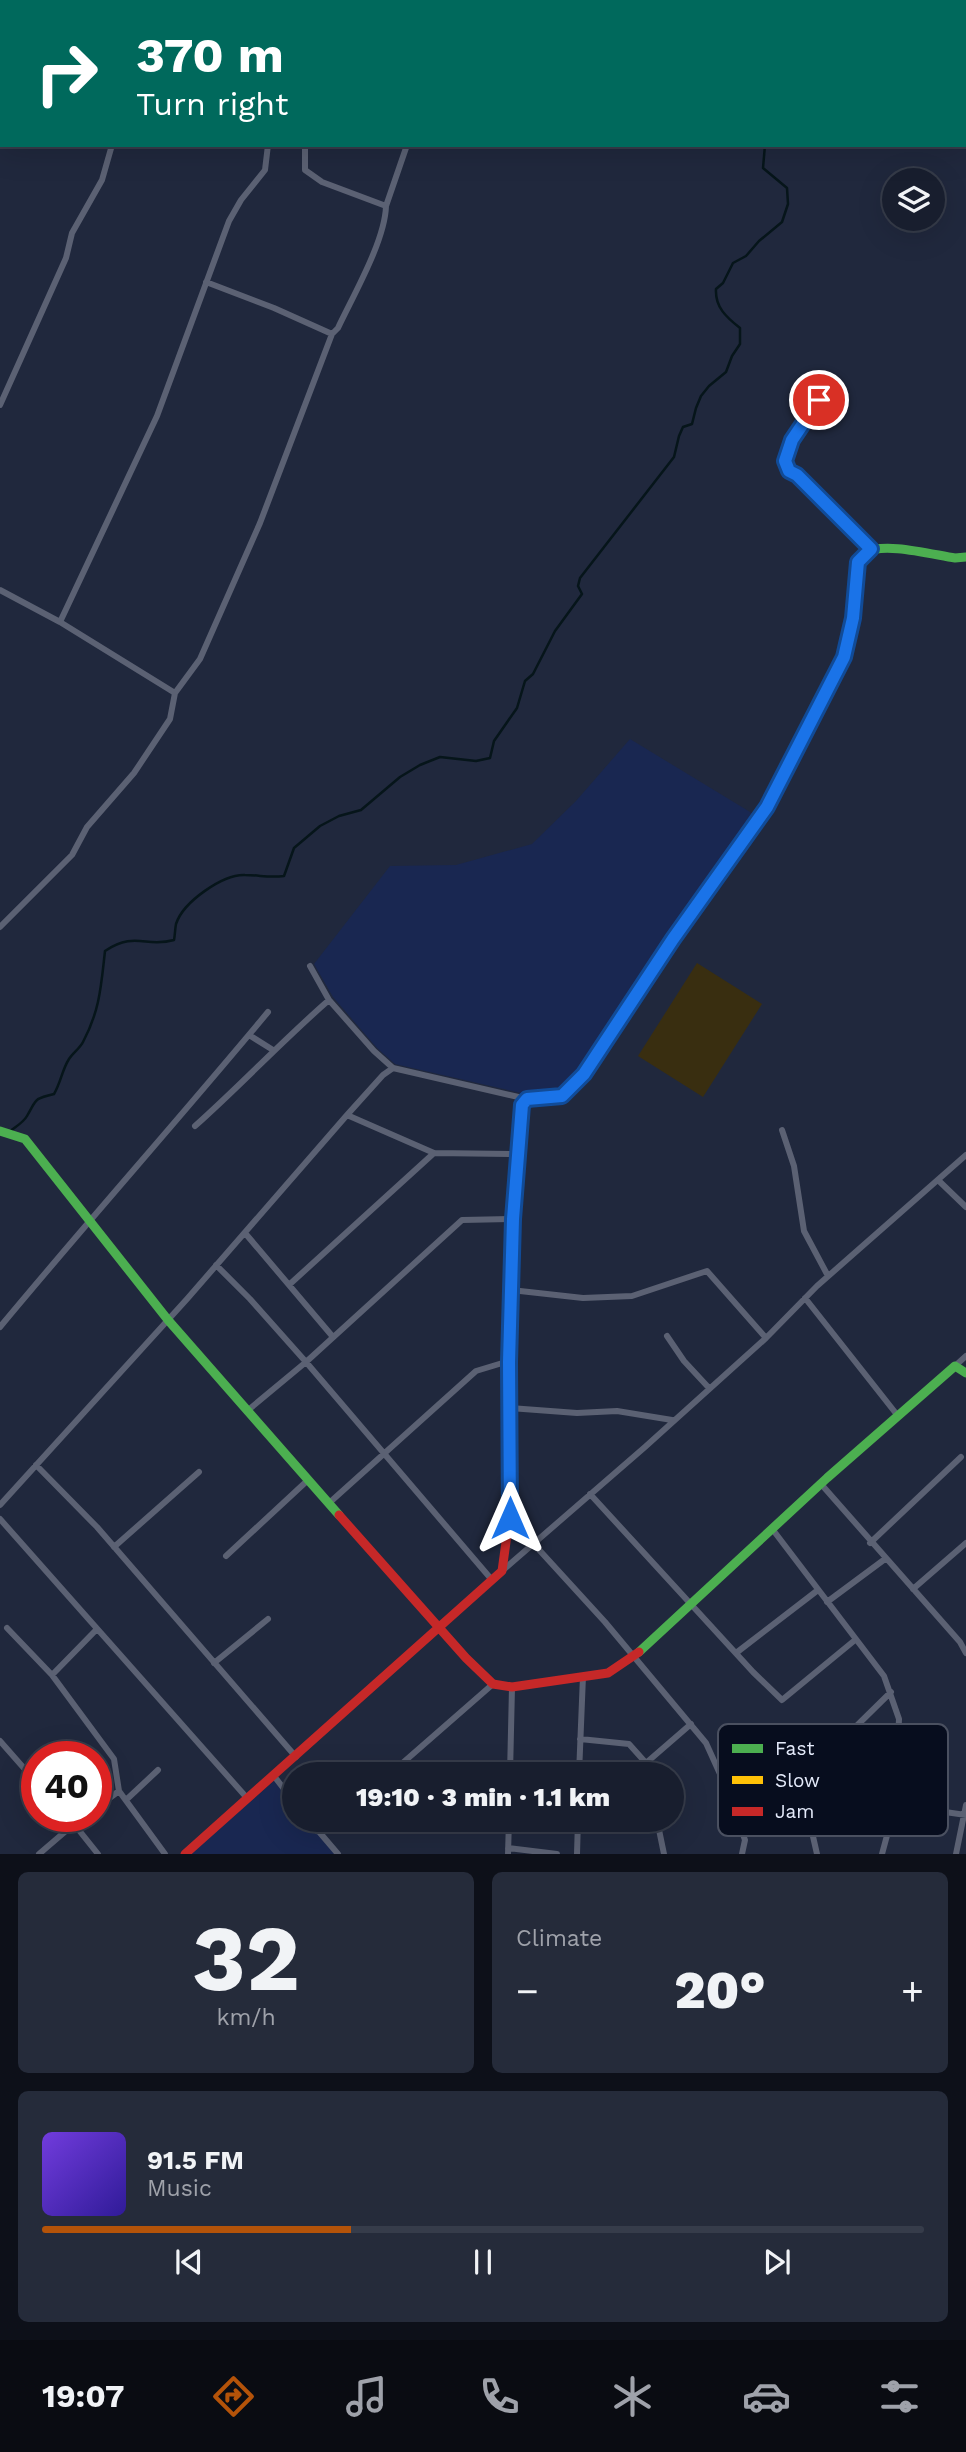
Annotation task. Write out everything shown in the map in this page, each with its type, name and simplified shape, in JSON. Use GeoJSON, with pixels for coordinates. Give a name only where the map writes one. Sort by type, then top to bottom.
{"type":"FeatureCollection","features":[{"type":"Feature","properties":{"kind":"street"},"geometry":{"type":"LineString","coordinates":[[0,405],[66,258],[72,233],[102,180],[111,147]]}},
{"type":"Feature","properties":{"kind":"street"},"geometry":{"type":"LineString","coordinates":[[60,622],[157,416],[229,221],[241,200],[265,170],[268,147]]}},
{"type":"Feature","properties":{"kind":"street"},"geometry":{"type":"LineString","coordinates":[[305,147],[305,170],[322,182],[386,206]]}},
{"type":"Feature","properties":{"kind":"street"},"geometry":{"type":"LineString","coordinates":[[0,928],[72,855],[87,827],[134,773],[170,719],[175,693],[200,659],[260,523],[332,334],[338,328],[377,242],[406,147]]}},
{"type":"Feature","properties":{"kind":"street"},"geometry":{"type":"LineString","coordinates":[[206,282],[332,334]]}},
{"type":"Feature","properties":{"kind":"street"},"geometry":{"type":"LineString","coordinates":[[832,380],[792,440],[785,461],[789,471],[797,475],[871,549]]}},
{"type":"Feature","properties":{"kind":"street"},"geometry":{"type":"LineString","coordinates":[[310,966],[329,999],[374,1051],[393,1068],[527,1099],[562,1096],[584,1074],[673,939],[767,807],[844,657],[853,618],[858,562],[871,549],[880,547],[955,558],[966,557]]}},
{"type":"Feature","properties":{"kind":"street"},"geometry":{"type":"LineString","coordinates":[[0,590],[60,622],[175,693]]}},
{"type":"Feature","properties":{"kind":"street"},"geometry":{"type":"LineString","coordinates":[[195,1126],[329,999]]}},
{"type":"Feature","properties":{"kind":"street"},"geometry":{"type":"LineString","coordinates":[[0,1327],[268,1012]]}},
{"type":"Feature","properties":{"kind":"street"},"geometry":{"type":"LineString","coordinates":[[249,1035],[273,1050]]}},
{"type":"Feature","properties":{"kind":"street"},"geometry":{"type":"LineString","coordinates":[[0,1505],[168,1320],[347,1115],[393,1068]]}},
{"type":"Feature","properties":{"kind":"street"},"geometry":{"type":"LineString","coordinates":[[502,1571],[510,1518],[509,1362],[513,1219],[520,1112],[527,1099]]}},
{"type":"Feature","properties":{"kind":"street"},"geometry":{"type":"LineString","coordinates":[[347,1115],[433,1153],[517,1154]]}},
{"type":"Feature","properties":{"kind":"street"},"geometry":{"type":"LineString","coordinates":[[782,1130],[794,1166],[804,1231],[828,1276]]}},
{"type":"Feature","properties":{"kind":"street"},"geometry":{"type":"LineString","coordinates":[[0,1131],[25,1139],[168,1320],[247,1412],[466,1658],[493,1684],[512,1687],[608,1672],[634,1656],[821,1484],[966,1356]]}},
{"type":"Feature","properties":{"kind":"street"},"geometry":{"type":"LineString","coordinates":[[290,1284],[433,1153]]}},
{"type":"Feature","properties":{"kind":"street"},"geometry":{"type":"LineString","coordinates":[[185,1853],[766,1338],[828,1276],[966,1156]]}},
{"type":"Feature","properties":{"kind":"street"},"geometry":{"type":"LineString","coordinates":[[937,1180],[966,1207]]}},
{"type":"Feature","properties":{"kind":"street"},"geometry":{"type":"LineString","coordinates":[[247,1412],[463,1220],[513,1219]]}},
{"type":"Feature","properties":{"kind":"street"},"geometry":{"type":"LineString","coordinates":[[245,1233],[333,1337]]}},
{"type":"Feature","properties":{"kind":"street"},"geometry":{"type":"LineString","coordinates":[[216,1265],[306,1362],[492,1580]]}},
{"type":"Feature","properties":{"kind":"street"},"geometry":{"type":"LineString","coordinates":[[511,1290],[583,1298],[632,1296],[707,1271],[766,1338]]}},
{"type":"Feature","properties":{"kind":"street"},"geometry":{"type":"LineString","coordinates":[[804,1298],[898,1416]]}},
{"type":"Feature","properties":{"kind":"street"},"geometry":{"type":"LineString","coordinates":[[667,1336],[684,1361],[709,1388]]}},
{"type":"Feature","properties":{"kind":"street"},"geometry":{"type":"LineString","coordinates":[[328,1504],[475,1371],[509,1362]]}},
{"type":"Feature","properties":{"kind":"street"},"geometry":{"type":"LineString","coordinates":[[955,1366],[966,1373]]}},
{"type":"Feature","properties":{"kind":"street"},"geometry":{"type":"LineString","coordinates":[[510,1408],[577,1413],[617,1411],[672,1420]]}},
{"type":"Feature","properties":{"kind":"street"},"geometry":{"type":"LineString","coordinates":[[870,1543],[961,1457]]}},
{"type":"Feature","properties":{"kind":"street"},"geometry":{"type":"LineString","coordinates":[[36,1465],[114,1547],[296,1757]]}},
{"type":"Feature","properties":{"kind":"street"},"geometry":{"type":"LineString","coordinates":[[114,1547],[199,1472]]}},
{"type":"Feature","properties":{"kind":"street"},"geometry":{"type":"LineString","coordinates":[[226,1556],[308,1480]]}},
{"type":"Feature","properties":{"kind":"street"},"geometry":{"type":"LineString","coordinates":[[821,1484],[870,1543],[960,1642],[966,1653]]}},
{"type":"Feature","properties":{"kind":"street"},"geometry":{"type":"LineString","coordinates":[[590,1494],[753,1672],[782,1700],[855,1640]]}},
{"type":"Feature","properties":{"kind":"street"},"geometry":{"type":"LineString","coordinates":[[510,1518],[691,1724],[706,1743],[718,1770]]}},
{"type":"Feature","properties":{"kind":"street"},"geometry":{"type":"LineString","coordinates":[[0,1519],[247,1798]]}},
{"type":"Feature","properties":{"kind":"street"},"geometry":{"type":"LineString","coordinates":[[773,1530],[884,1676],[899,1724]]}},
{"type":"Feature","properties":{"kind":"street"},"geometry":{"type":"LineString","coordinates":[[913,1589],[966,1543]]}},
{"type":"Feature","properties":{"kind":"street"},"geometry":{"type":"LineString","coordinates":[[827,1602],[885,1559]]}},
{"type":"Feature","properties":{"kind":"street"},"geometry":{"type":"LineString","coordinates":[[736,1653],[818,1590]]}},
{"type":"Feature","properties":{"kind":"street"},"geometry":{"type":"LineString","coordinates":[[214,1663],[268,1619]]}},
{"type":"Feature","properties":{"kind":"street"},"geometry":{"type":"LineString","coordinates":[[7,1628],[52,1675],[114,1759],[119,1791],[166,1853]]}},
{"type":"Feature","properties":{"kind":"street"},"geometry":{"type":"LineString","coordinates":[[52,1675],[96,1630]]}},
{"type":"Feature","properties":{"kind":"street"},"geometry":{"type":"LineString","coordinates":[[960,1642],[966,1636]]}},
{"type":"Feature","properties":{"kind":"street"},"geometry":{"type":"LineString","coordinates":[[579,1762],[583,1676]]}},
{"type":"Feature","properties":{"kind":"street"},"geometry":{"type":"LineString","coordinates":[[404,1762],[493,1684]]}},
{"type":"Feature","properties":{"kind":"street"},"geometry":{"type":"LineString","coordinates":[[510,1762],[512,1687]]}},
{"type":"Feature","properties":{"kind":"street"},"geometry":{"type":"LineString","coordinates":[[858,1724],[891,1692]]}},
{"type":"Feature","properties":{"kind":"street"},"geometry":{"type":"LineString","coordinates":[[647,1762],[691,1724]]}},
{"type":"Feature","properties":{"kind":"street"},"geometry":{"type":"LineString","coordinates":[[580,1739],[629,1744],[645,1762]]}},
{"type":"Feature","properties":{"kind":"street"},"geometry":{"type":"LineString","coordinates":[[1,1743],[21,1765]]}},
{"type":"Feature","properties":{"kind":"street"},"geometry":{"type":"LineString","coordinates":[[126,1800],[158,1770]]}},
{"type":"Feature","properties":{"kind":"street"},"geometry":{"type":"LineString","coordinates":[[274,1776],[282,1786]]}},
{"type":"Feature","properties":{"kind":"street"},"geometry":{"type":"LineString","coordinates":[[112,1796],[119,1791]]}},
{"type":"Feature","properties":{"kind":"street"},"geometry":{"type":"LineString","coordinates":[[956,1853],[966,1805]]}},
{"type":"Feature","properties":{"kind":"street"},"geometry":{"type":"LineString","coordinates":[[39,1853],[64,1832]]}},
{"type":"Feature","properties":{"kind":"street"},"geometry":{"type":"LineString","coordinates":[[81,1832],[98,1853]]}},
{"type":"Feature","properties":{"kind":"street"},"geometry":{"type":"LineString","coordinates":[[318,1832],[338,1853]]}},
{"type":"Feature","properties":{"kind":"street"},"geometry":{"type":"LineString","coordinates":[[509,1832],[508,1851],[557,1853]]}},
{"type":"Feature","properties":{"kind":"street"},"geometry":{"type":"LineString","coordinates":[[576,1853],[577,1832]]}},
{"type":"Feature","properties":{"kind":"street"},"geometry":{"type":"LineString","coordinates":[[660,1832],[664,1853]]}},
{"type":"Feature","properties":{"kind":"street"},"geometry":{"type":"LineString","coordinates":[[741,1853],[744,1836]]}},
{"type":"Feature","properties":{"kind":"street"},"geometry":{"type":"LineString","coordinates":[[882,1853],[887,1836]]}},
{"type":"Feature","properties":{"kind":"shaded area"},"geometry":{"type":"Polygon","coordinates":[[[630,739],[755,815],[669,936],[581,1070],[560,1091],[525,1094],[395,1064],[377,1048],[333,997],[314,964],[390,866],[456,865],[532,844],[576,801],[630,739]]]}},
{"type":"Feature","properties":{"kind":"shaded area"},"geometry":{"type":"Polygon","coordinates":[[[697,963],[762,1004],[703,1097],[638,1056],[697,963]]]}},
{"type":"Feature","properties":{"kind":"shaded area"},"geometry":{"type":"Polygon","coordinates":[[[274,1781],[282,1791],[282,1832],[316,1832],[335,1854],[191,1854],[274,1781]]]}},
{"type":"Feature","properties":{"kind":"waterway"},"geometry":{"type":"LineString","coordinates":[[9,1132],[21,1123],[36,1100],[54,1094],[67,1063],[83,1042],[96,1008],[105,951],[124,942],[174,940],[176,924],[187,907],[205,891],[226,879],[245,875],[284,876],[294,848],[320,826],[339,816],[361,810],[400,777],[420,765],[440,757],[476,761],[490,758],[494,741],[517,708],[525,681],[533,674],[555,631],[582,594],[578,586],[580,578],[674,457],[679,436],[683,427],[692,424],[701,396],[726,372],[740,344],[740,328],[722,311],[717,301],[716,289],[723,283],[733,263],[746,256],[782,222],[788,204],[787,188],[763,168],[765,147]]}},
{"type":"Feature","properties":{"kind":"traffic: fast"},"geometry":{"type":"LineString","coordinates":[[776,790],[831,685],[848,642],[853,620],[858,565],[866,553],[884,548],[955,558],[966,557]]}},
{"type":"Feature","properties":{"kind":"traffic: fast"},"geometry":{"type":"LineString","coordinates":[[510,1513],[511,1317],[521,1121]]}},
{"type":"Feature","properties":{"kind":"traffic: fast"},"geometry":{"type":"LineString","coordinates":[[0,1131],[25,1139],[168,1320],[339,1515]]}},
{"type":"Feature","properties":{"kind":"traffic: fast"},"geometry":{"type":"LineString","coordinates":[[639,1652],[827,1478],[955,1366],[966,1373]]}},
{"type":"Feature","properties":{"kind":"traffic: slow"},"geometry":{"type":"LineString","coordinates":[[521,1121],[522,1105],[527,1099],[562,1096],[584,1074],[776,790]]}},
{"type":"Feature","properties":{"kind":"traffic: jam"},"geometry":{"type":"LineString","coordinates":[[185,1854],[502,1571],[510,1513]]}},
{"type":"Feature","properties":{"kind":"traffic: jam"},"geometry":{"type":"LineString","coordinates":[[339,1515],[466,1658],[493,1684],[512,1687],[608,1673],[639,1652]]}},
{"type":"Feature","properties":{"kind":"route"},"geometry":{"type":"LineString","coordinates":[[510,1518],[509,1362],[513,1219],[520,1112],[527,1099],[562,1096],[584,1074],[673,939],[767,807],[844,657],[853,618],[858,562],[871,549],[797,475],[789,471],[785,461],[792,440],[819,400]]}}]}
